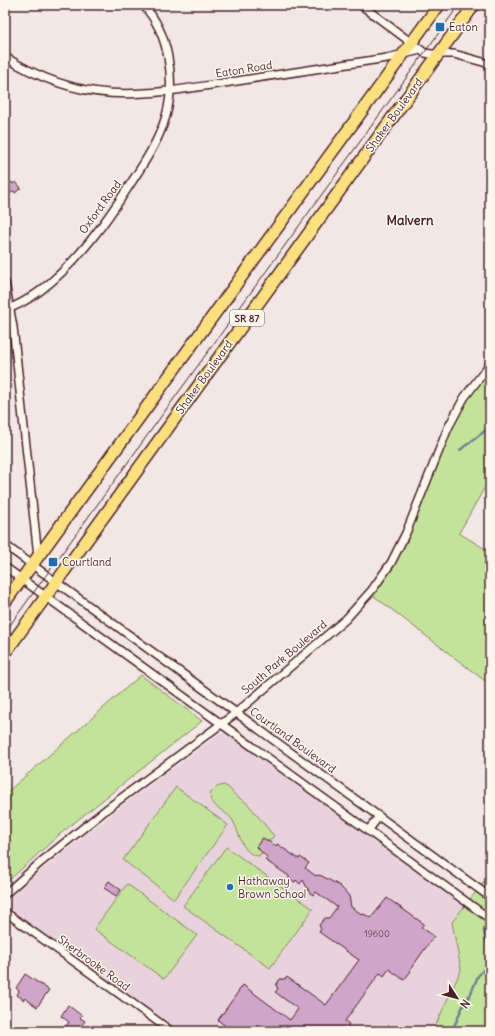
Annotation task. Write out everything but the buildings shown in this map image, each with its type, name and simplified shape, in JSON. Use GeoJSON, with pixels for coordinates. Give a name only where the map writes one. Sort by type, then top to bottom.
{"type":"FeatureCollection","features":[{"type":"Feature","properties":{"kind":"main road","name":"SR 87"},"geometry":{"type":"LineString","coordinates":[[5,602],[439,5]]}},
{"type":"Feature","properties":{"kind":"main road","name":"Shaker Boulevard"},"geometry":{"type":"LineString","coordinates":[[5,652],[474,5]]}},
{"type":"Feature","properties":{"kind":"street","name":"Oxford Road"},"geometry":{"type":"LineString","coordinates":[[7,309],[28,299],[48,284],[83,248],[108,218],[137,175],[161,131],[166,116],[170,91],[169,68],[165,45],[156,23],[151,14],[143,5]]}},
{"type":"Feature","properties":{"kind":"street"},"geometry":{"type":"LineString","coordinates":[[361,5],[421,50]]}},
{"type":"Feature","properties":{"kind":"street","name":"Eaton Road"},"geometry":{"type":"LineString","coordinates":[[5,57],[50,81],[79,90],[125,95],[170,91],[386,58],[421,50],[428,54],[454,54],[490,64]]}},
{"type":"Feature","properties":{"kind":"street"},"geometry":{"type":"LineString","coordinates":[[5,282],[35,560]]}},
{"type":"Feature","properties":{"kind":"street","name":"South Park Boulevard"},"geometry":{"type":"LineString","coordinates":[[5,894],[41,862],[108,808],[236,713],[346,619],[372,590],[391,563],[406,533],[448,428],[464,398],[490,364]]}},
{"type":"Feature","properties":{"kind":"street","name":"Courtland Boulevard"},"geometry":{"type":"LineString","coordinates":[[5,545],[35,560],[56,582],[490,897]]}},
{"type":"Feature","properties":{"kind":"street"},"geometry":{"type":"LineString","coordinates":[[5,567],[19,583],[46,596],[490,919]]}},
{"type":"Feature","properties":{"kind":"street"},"geometry":{"type":"LineString","coordinates":[[5,589],[19,583]]}},
{"type":"Feature","properties":{"kind":"street"},"geometry":{"type":"LineString","coordinates":[[368,831],[379,816]]}},
{"type":"Feature","properties":{"kind":"street","name":"Sherbrooke Road"},"geometry":{"type":"LineString","coordinates":[[5,912],[171,1031]]}},
{"type":"Feature","properties":{"kind":"shaded area","name":"Hathaway Brown School"},"geometry":{"type":"Polygon","coordinates":[[[225,733],[490,924],[490,1031],[176,1031],[12,913],[9,903],[10,898],[29,880],[124,804],[219,734],[225,733]]]}},
{"type":"Feature","properties":{"kind":"green space"},"geometry":{"type":"Polygon","coordinates":[[[490,364],[490,478],[459,533],[490,552],[489,684],[370,593],[391,563],[448,428],[490,364]]]}},
{"type":"Feature","properties":{"kind":"green space"},"geometry":{"type":"Polygon","coordinates":[[[141,675],[202,721],[60,834],[5,884],[5,794],[141,675]]]}},
{"type":"Feature","properties":{"kind":"green space"},"geometry":{"type":"Polygon","coordinates":[[[224,785],[248,804],[274,836],[268,842],[262,838],[256,847],[262,852],[259,856],[248,852],[242,843],[233,821],[214,805],[210,798],[213,790],[224,785]]]}},
{"type":"Feature","properties":{"kind":"green space"},"geometry":{"type":"Polygon","coordinates":[[[176,787],[228,825],[174,899],[123,860],[176,787]]]}},
{"type":"Feature","properties":{"kind":"green space"},"geometry":{"type":"Polygon","coordinates":[[[226,847],[313,909],[270,968],[183,906],[226,847]]]}},
{"type":"Feature","properties":{"kind":"green space"},"geometry":{"type":"Polygon","coordinates":[[[490,874],[490,1031],[433,1031],[461,970],[452,922],[490,874]]]}},
{"type":"Feature","properties":{"kind":"green space"},"geometry":{"type":"Polygon","coordinates":[[[127,884],[197,935],[164,979],[94,929],[127,884]]]}},
{"type":"Feature","properties":{"kind":"waterway"},"geometry":{"type":"LineString","coordinates":[[460,450],[490,427]]}},
{"type":"Feature","properties":{"kind":"waterway"},"geometry":{"type":"LineString","coordinates":[[484,928],[485,938],[490,953]]}},
{"type":"Feature","properties":{"kind":"waterway"},"geometry":{"type":"LineString","coordinates":[[452,1031],[478,976],[487,966],[490,958]]}},
{"type":"Feature","properties":{"kind":"tram line"},"geometry":{"type":"LineString","coordinates":[[5,632],[459,5]]}},
{"type":"Feature","properties":{"kind":"place","name":"Eaton"},"geometry":{"type":"Point","coordinates":[440,27]}},
{"type":"Feature","properties":{"kind":"place","name":"Courtland"},"geometry":{"type":"Point","coordinates":[53,562]}},
{"type":"Feature","properties":{"kind":"place","name":"Hathaway Brown School"},"geometry":{"type":"Point","coordinates":[230,887]}},
{"type":"Feature","properties":{"kind":"district","name":"Malvern"},"geometry":{"type":"Point","coordinates":[410,220]}}]}
